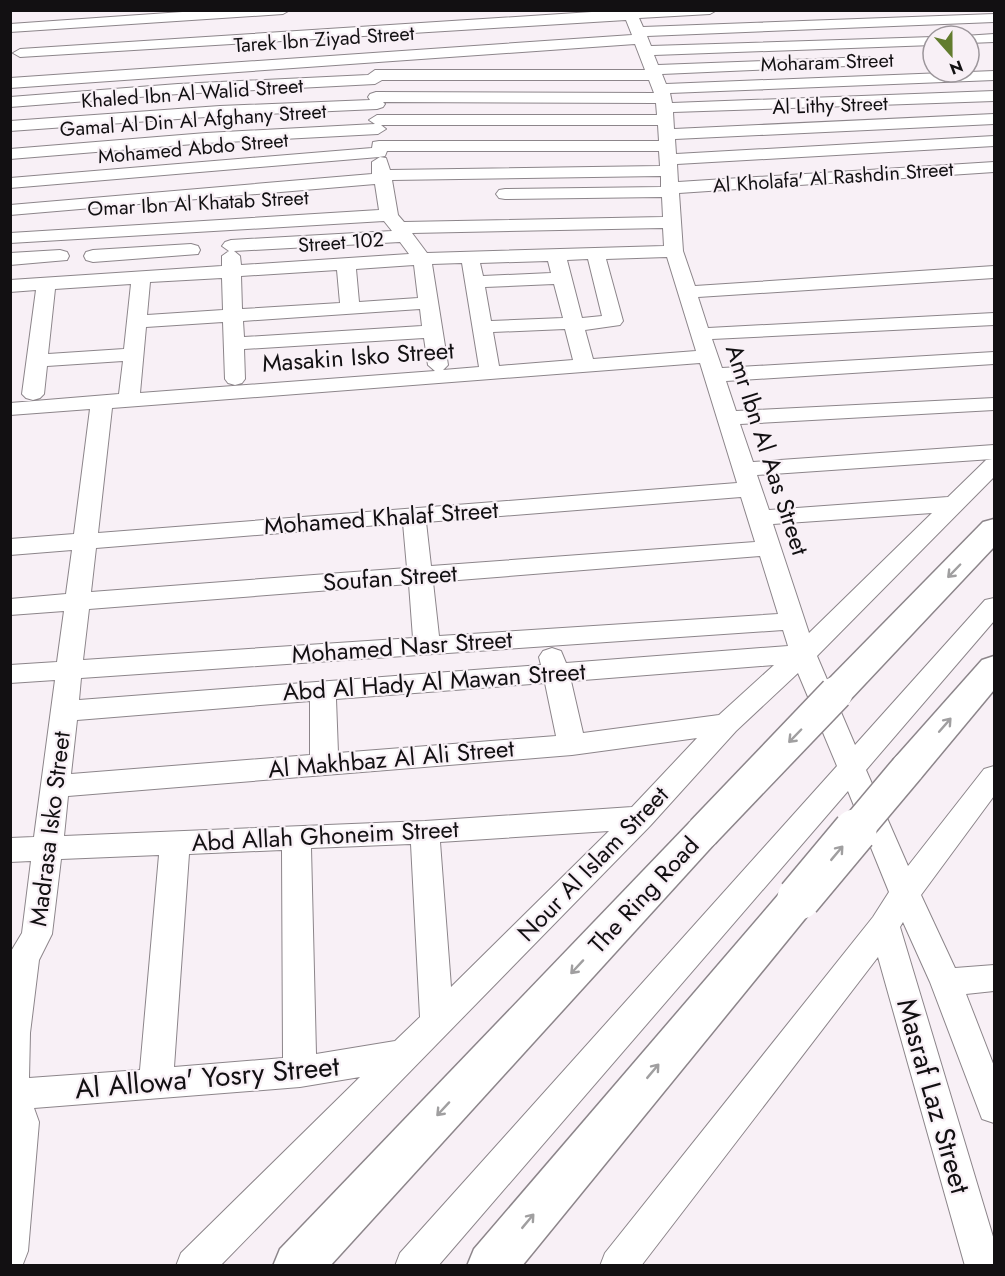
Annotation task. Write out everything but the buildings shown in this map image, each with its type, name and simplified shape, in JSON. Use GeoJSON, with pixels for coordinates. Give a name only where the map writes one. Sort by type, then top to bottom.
{"type":"FeatureCollection","features":[{"type":"Feature","properties":{"kind":"highway","name":"The Ring Road"},"geometry":{"type":"LineString","coordinates":[[297,1266],[703,832],[994,529]]}},
{"type":"Feature","properties":{"kind":"highway"},"geometry":{"type":"LineString","coordinates":[[490,1266],[994,668]]}},
{"type":"Feature","properties":{"kind":"street"},"geometry":{"type":"LineString","coordinates":[[49,26],[52,10]]}},
{"type":"Feature","properties":{"kind":"street"},"geometry":{"type":"LineString","coordinates":[[408,10],[415,54]]}},
{"type":"Feature","properties":{"kind":"street"},"geometry":{"type":"LineString","coordinates":[[514,173],[510,194],[655,95],[710,10]]}},
{"type":"Feature","properties":{"kind":"street"},"geometry":{"type":"LineString","coordinates":[[10,28],[195,13],[216,15],[282,11]]}},
{"type":"Feature","properties":{"kind":"street"},"geometry":{"type":"LineString","coordinates":[[214,68],[216,15]]}},
{"type":"Feature","properties":{"kind":"street"},"geometry":{"type":"LineString","coordinates":[[118,201],[127,92],[138,46],[138,17]]}},
{"type":"Feature","properties":{"kind":"street"},"geometry":{"type":"LineString","coordinates":[[377,113],[655,95],[994,18]]}},
{"type":"Feature","properties":{"kind":"street"},"geometry":{"type":"LineString","coordinates":[[10,74],[32,27]]}},
{"type":"Feature","properties":{"kind":"street"},"geometry":{"type":"LineString","coordinates":[[20,53],[410,28],[655,95],[994,141]]}},
{"type":"Feature","properties":{"kind":"street"},"geometry":{"type":"LineString","coordinates":[[377,113],[655,95],[921,43]]}},
{"type":"Feature","properties":{"kind":"street","name":"Tarek Ibn Ziyad Street"},"geometry":{"type":"LineString","coordinates":[[10,83],[415,54],[655,95]]}},
{"type":"Feature","properties":{"kind":"street"},"geometry":{"type":"LineString","coordinates":[[374,57],[382,181],[398,227],[422,259],[438,365]]}},
{"type":"Feature","properties":{"kind":"street"},"geometry":{"type":"LineString","coordinates":[[377,113],[655,95],[884,60]]}},
{"type":"Feature","properties":{"kind":"street","name":"Moharam Street"},"geometry":{"type":"LineString","coordinates":[[655,95],[994,75]]}},
{"type":"Feature","properties":{"kind":"street"},"geometry":{"type":"LineString","coordinates":[[10,102],[127,92],[377,113],[655,95],[994,96]]}},
{"type":"Feature","properties":{"kind":"street"},"geometry":{"type":"LineString","coordinates":[[10,210],[317,185],[514,173],[655,95]]}},
{"type":"Feature","properties":{"kind":"street","name":"Al Lithy Street"},"geometry":{"type":"LineString","coordinates":[[655,95],[994,119]]}},
{"type":"Feature","properties":{"kind":"street","name":"Al Kholafa' Al Rashdin Street"},"geometry":{"type":"LineString","coordinates":[[655,95],[994,167]]}},
{"type":"Feature","properties":{"kind":"street","name":"Amr Ibn Al Aas Street"},"geometry":{"type":"LineString","coordinates":[[655,95],[673,222],[674,251],[803,654],[905,893]]}},
{"type":"Feature","properties":{"kind":"street","name":"Khaled Ibn Al Walid Street"},"geometry":{"type":"LineString","coordinates":[[10,126],[125,117],[377,113]]}},
{"type":"Feature","properties":{"kind":"street","name":"Gamal Al Din Al Afghany Street"},"geometry":{"type":"LineString","coordinates":[[10,154],[206,138],[377,113]]}},
{"type":"Feature","properties":{"kind":"street","name":"Mohamed Abdo Street"},"geometry":{"type":"LineString","coordinates":[[10,183],[120,175],[377,113]]}},
{"type":"Feature","properties":{"kind":"street"},"geometry":{"type":"LineString","coordinates":[[382,181],[469,190]]}},
{"type":"Feature","properties":{"kind":"street"},"geometry":{"type":"LineString","coordinates":[[317,185],[321,219]]}},
{"type":"Feature","properties":{"kind":"street"},"geometry":{"type":"LineString","coordinates":[[260,190],[264,222]]}},
{"type":"Feature","properties":{"kind":"street","name":"Omar Ibn Al Khatab Street"},"geometry":{"type":"LineString","coordinates":[[10,238],[321,219],[398,227]]}},
{"type":"Feature","properties":{"kind":"street"},"geometry":{"type":"LineString","coordinates":[[231,246],[398,227],[673,222]]}},
{"type":"Feature","properties":{"kind":"street"},"geometry":{"type":"LineString","coordinates":[[230,223],[235,379]]}},
{"type":"Feature","properties":{"kind":"street"},"geometry":{"type":"LineString","coordinates":[[191,226],[192,274]]}},
{"type":"Feature","properties":{"kind":"street"},"geometry":{"type":"LineString","coordinates":[[91,281],[95,232]]}},
{"type":"Feature","properties":{"kind":"street"},"geometry":{"type":"LineString","coordinates":[[33,394],[51,283],[60,256],[63,234]]}},
{"type":"Feature","properties":{"kind":"street"},"geometry":{"type":"LineString","coordinates":[[93,256],[192,250]]}},
{"type":"Feature","properties":{"kind":"street","name":"Street 102"},"geometry":{"type":"LineString","coordinates":[[16,285],[422,259],[674,251]]}},
{"type":"Feature","properties":{"kind":"street"},"geometry":{"type":"LineString","coordinates":[[482,327],[613,321],[596,254]]}},
{"type":"Feature","properties":{"kind":"street"},"geometry":{"type":"LineString","coordinates":[[556,255],[584,359]]}},
{"type":"Feature","properties":{"kind":"street"},"geometry":{"type":"LineString","coordinates":[[10,259],[60,256]]}},
{"type":"Feature","properties":{"kind":"street"},"geometry":{"type":"LineString","coordinates":[[470,257],[489,367]]}},
{"type":"Feature","properties":{"kind":"street"},"geometry":{"type":"LineString","coordinates":[[346,264],[350,308]]}},
{"type":"Feature","properties":{"kind":"street"},"geometry":{"type":"LineString","coordinates":[[688,292],[994,272]]}},
{"type":"Feature","properties":{"kind":"street","name":"Madrasa Isko Street"},"geometry":{"type":"LineString","coordinates":[[10,1251],[22,1122],[11,1095],[12,1033],[23,959],[22,945],[38,934],[86,541],[120,396],[134,354],[141,278]]}},
{"type":"Feature","properties":{"kind":"street"},"geometry":{"type":"LineString","coordinates":[[474,282],[562,278]]}},
{"type":"Feature","properties":{"kind":"street"},"geometry":{"type":"LineString","coordinates":[[10,301],[16,285]]}},
{"type":"Feature","properties":{"kind":"street"},"geometry":{"type":"LineString","coordinates":[[136,322],[429,303]]}},
{"type":"Feature","properties":{"kind":"street"},"geometry":{"type":"LineString","coordinates":[[708,352],[994,319]]}},
{"type":"Feature","properties":{"kind":"street"},"geometry":{"type":"LineString","coordinates":[[234,344],[433,332]]}},
{"type":"Feature","properties":{"kind":"street"},"geometry":{"type":"LineString","coordinates":[[708,352],[994,358]]}},
{"type":"Feature","properties":{"kind":"street","name":"Masakin Isko Street"},"geometry":{"type":"LineString","coordinates":[[10,396],[33,394],[120,396],[584,359],[708,352]]}},
{"type":"Feature","properties":{"kind":"street"},"geometry":{"type":"LineString","coordinates":[[37,361],[134,354]]}},
{"type":"Feature","properties":{"kind":"street","name":"Masakin Isko Street"},"geometry":{"type":"LineString","coordinates":[[10,409],[235,379],[337,378],[438,365],[489,367]]}},
{"type":"Feature","properties":{"kind":"street"},"geometry":{"type":"LineString","coordinates":[[729,418],[994,404]]}},
{"type":"Feature","properties":{"kind":"street","name":"Mohamed Khalaf Street"},"geometry":{"type":"LineString","coordinates":[[10,547],[414,515],[994,452]]}},
{"type":"Feature","properties":{"kind":"street","name":"Nour Al Islam Street"},"geometry":{"type":"LineString","coordinates":[[194,1266],[640,818],[726,724],[803,654],[994,465]]}},
{"type":"Feature","properties":{"kind":"street"},"geometry":{"type":"LineString","coordinates":[[760,518],[955,504]]}},
{"type":"Feature","properties":{"kind":"street"},"geometry":{"type":"LineString","coordinates":[[414,515],[428,646]]}},
{"type":"Feature","properties":{"kind":"street","name":"Soufan Street"},"geometry":{"type":"LineString","coordinates":[[10,607],[770,548]]}},
{"type":"Feature","properties":{"kind":"street"},"geometry":{"type":"LineString","coordinates":[[413,1266],[994,606]]}},
{"type":"Feature","properties":{"kind":"street","name":"Mohamed Nasr Street"},"geometry":{"type":"LineString","coordinates":[[10,674],[793,621]]}},
{"type":"Feature","properties":{"kind":"street"},"geometry":{"type":"LineString","coordinates":[[548,637],[572,745]]}},
{"type":"Feature","properties":{"kind":"street","name":"Abd Al Hady Al Mawan Street"},"geometry":{"type":"LineString","coordinates":[[65,711],[803,654]]}},
{"type":"Feature","properties":{"kind":"street"},"geometry":{"type":"LineString","coordinates":[[323,691],[324,765]]}},
{"type":"Feature","properties":{"kind":"street","name":"Al Makhbaz Al Ali Street"},"geometry":{"type":"LineString","coordinates":[[56,786],[572,745],[726,724]]}},
{"type":"Feature","properties":{"kind":"street"},"geometry":{"type":"LineString","coordinates":[[618,1266],[884,926],[905,893],[994,776]]}},
{"type":"Feature","properties":{"kind":"street","name":"Abd Allah Ghoneim Street"},"geometry":{"type":"LineString","coordinates":[[10,850],[425,832],[640,818]]}},
{"type":"Feature","properties":{"kind":"street"},"geometry":{"type":"LineString","coordinates":[[425,832],[437,1022]]}},
{"type":"Feature","properties":{"kind":"street"},"geometry":{"type":"LineString","coordinates":[[296,838],[300,1072]]}},
{"type":"Feature","properties":{"kind":"street"},"geometry":{"type":"LineString","coordinates":[[156,1084],[175,843]]}},
{"type":"Feature","properties":{"kind":"street","name":"Masraf Laz Street"},"geometry":{"type":"LineString","coordinates":[[905,893],[988,1069],[994,1108]]}},
{"type":"Feature","properties":{"kind":"street","name":"Masraf Laz Street"},"geometry":{"type":"LineString","coordinates":[[884,926],[984,1266]]}},
{"type":"Feature","properties":{"kind":"street"},"geometry":{"type":"LineString","coordinates":[[946,982],[994,978]]}},
{"type":"Feature","properties":{"kind":"street","name":"Al Allowa' Yosry Street"},"geometry":{"type":"LineString","coordinates":[[11,1095],[300,1072],[402,1055]]}}]}
